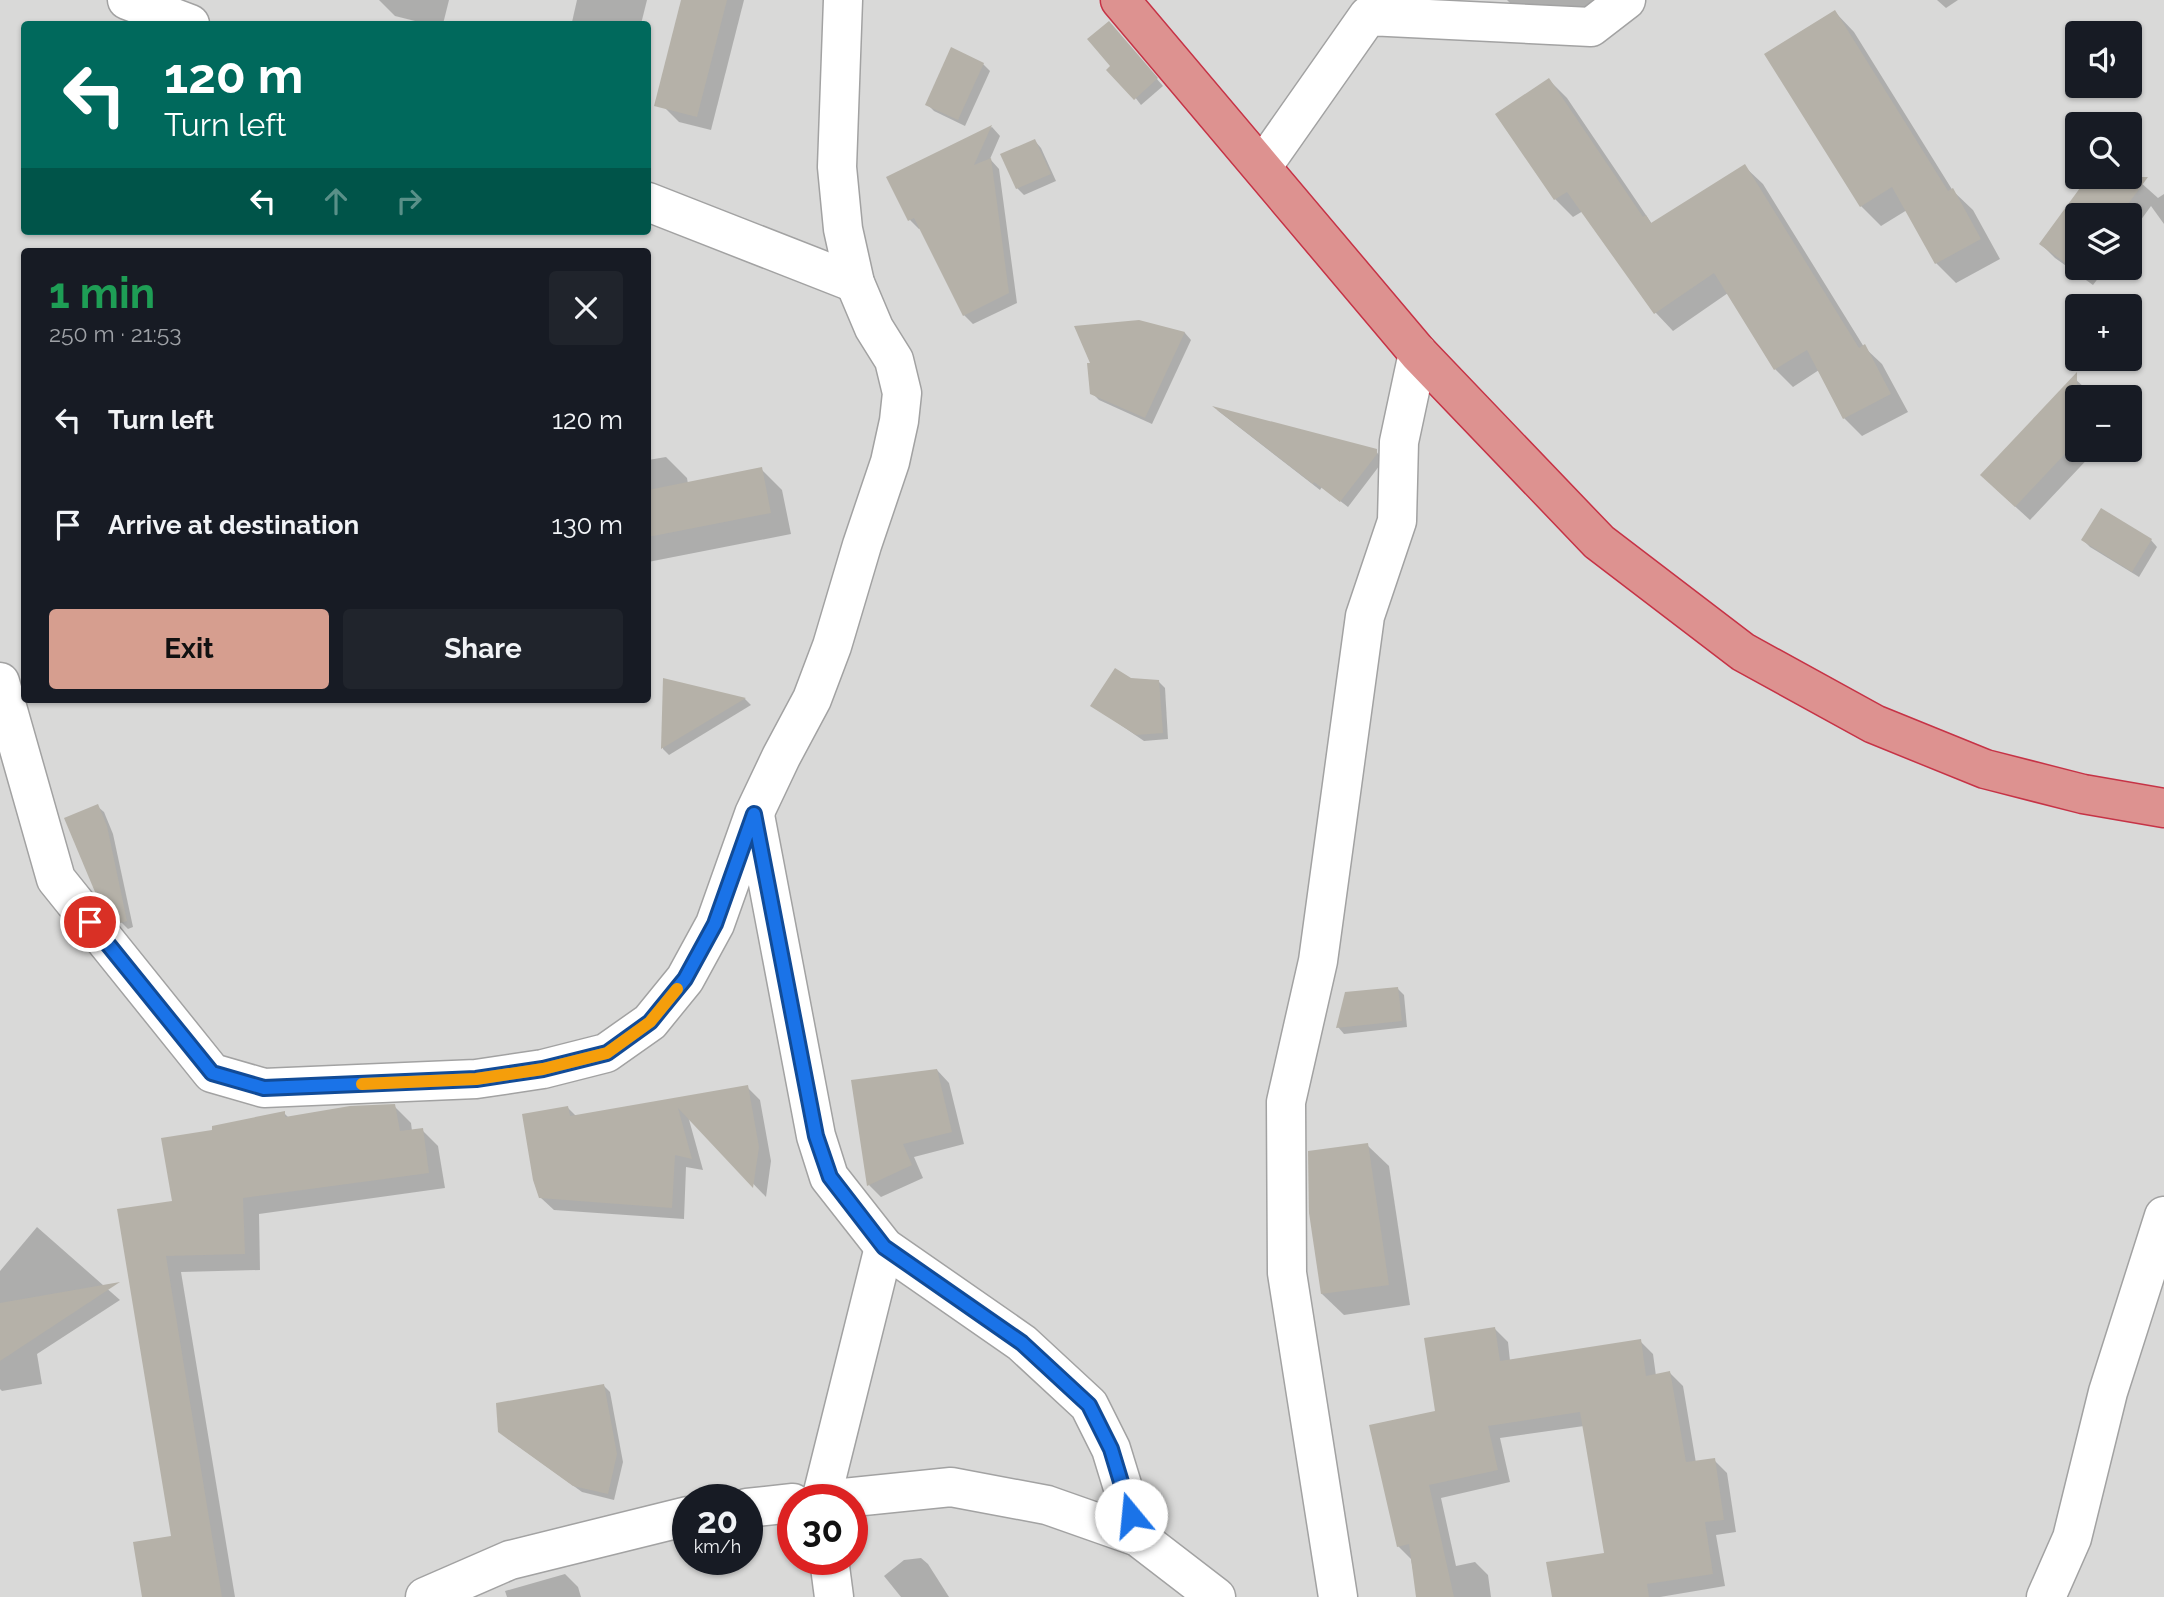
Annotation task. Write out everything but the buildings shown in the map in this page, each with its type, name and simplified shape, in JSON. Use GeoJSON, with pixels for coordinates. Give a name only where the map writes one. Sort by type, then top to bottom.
{"type":"FeatureCollection","features":[{"type":"Feature","properties":{"kind":"highway"},"geometry":{"type":"LineString","coordinates":[[1120,0],[1418,353],[1599,542],[1743,652],[1874,724],[1985,769],[2083,794],[2164,808]]}},
{"type":"Feature","properties":{"kind":"street"},"geometry":{"type":"LineString","coordinates":[[127,0],[182,21]]}},
{"type":"Feature","properties":{"kind":"street"},"geometry":{"type":"LineString","coordinates":[[0,682],[56,879],[212,1073],[264,1088],[476,1079],[543,1069],[607,1053],[650,1022],[685,979],[715,924],[754,814],[813,699],[890,462],[899,421],[902,393],[894,360],[874,328],[855,283],[843,229],[837,167],[843,0]]}},
{"type":"Feature","properties":{"kind":"street"},"geometry":{"type":"LineString","coordinates":[[1262,167],[1368,16],[1591,27],[1626,0]]}},
{"type":"Feature","properties":{"kind":"street"},"geometry":{"type":"LineString","coordinates":[[651,203],[855,283]]}},
{"type":"Feature","properties":{"kind":"street"},"geometry":{"type":"LineString","coordinates":[[1338,1597],[1287,1273],[1286,1102],[1318,961],[1366,616],[1397,521],[1399,442],[1418,353]]}},
{"type":"Feature","properties":{"kind":"street"},"geometry":{"type":"LineString","coordinates":[[754,814],[816,1136],[830,1177],[884,1247],[1022,1343],[1089,1405],[1111,1449],[1138,1537]]}},
{"type":"Feature","properties":{"kind":"street"},"geometry":{"type":"LineString","coordinates":[[2046,1597],[2072,1538],[2108,1392],[2164,1216]]}},
{"type":"Feature","properties":{"kind":"street"},"geometry":{"type":"LineString","coordinates":[[827,1484],[884,1247]]}},
{"type":"Feature","properties":{"kind":"street"},"geometry":{"type":"LineString","coordinates":[[868,1495],[951,1487],[1047,1505],[1138,1537],[1216,1597]]}},
{"type":"Feature","properties":{"kind":"street"},"geometry":{"type":"LineString","coordinates":[[425,1597],[510,1560],[672,1520]]}},
{"type":"Feature","properties":{"kind":"street"},"geometry":{"type":"LineString","coordinates":[[831,1575],[834,1597]]}},
{"type":"Feature","properties":{"kind":"shaded area"},"geometry":{"type":"Polygon","coordinates":[[[0,0],[2164,0],[2164,1597],[0,1597],[0,0]]]}},
{"type":"Feature","properties":{"kind":"slow traffic"},"geometry":{"type":"LineString","coordinates":[[362,1084],[476,1079],[543,1069],[607,1053],[650,1022],[677,989]]}},
{"type":"Feature","properties":{"kind":"route"},"geometry":{"type":"LineString","coordinates":[[90,922],[212,1073],[264,1088],[476,1079],[543,1069],[607,1053],[650,1022],[685,979],[715,924],[754,814],[816,1136],[830,1177],[884,1247],[1022,1343],[1089,1405],[1111,1449],[1131,1515]]}}]}
